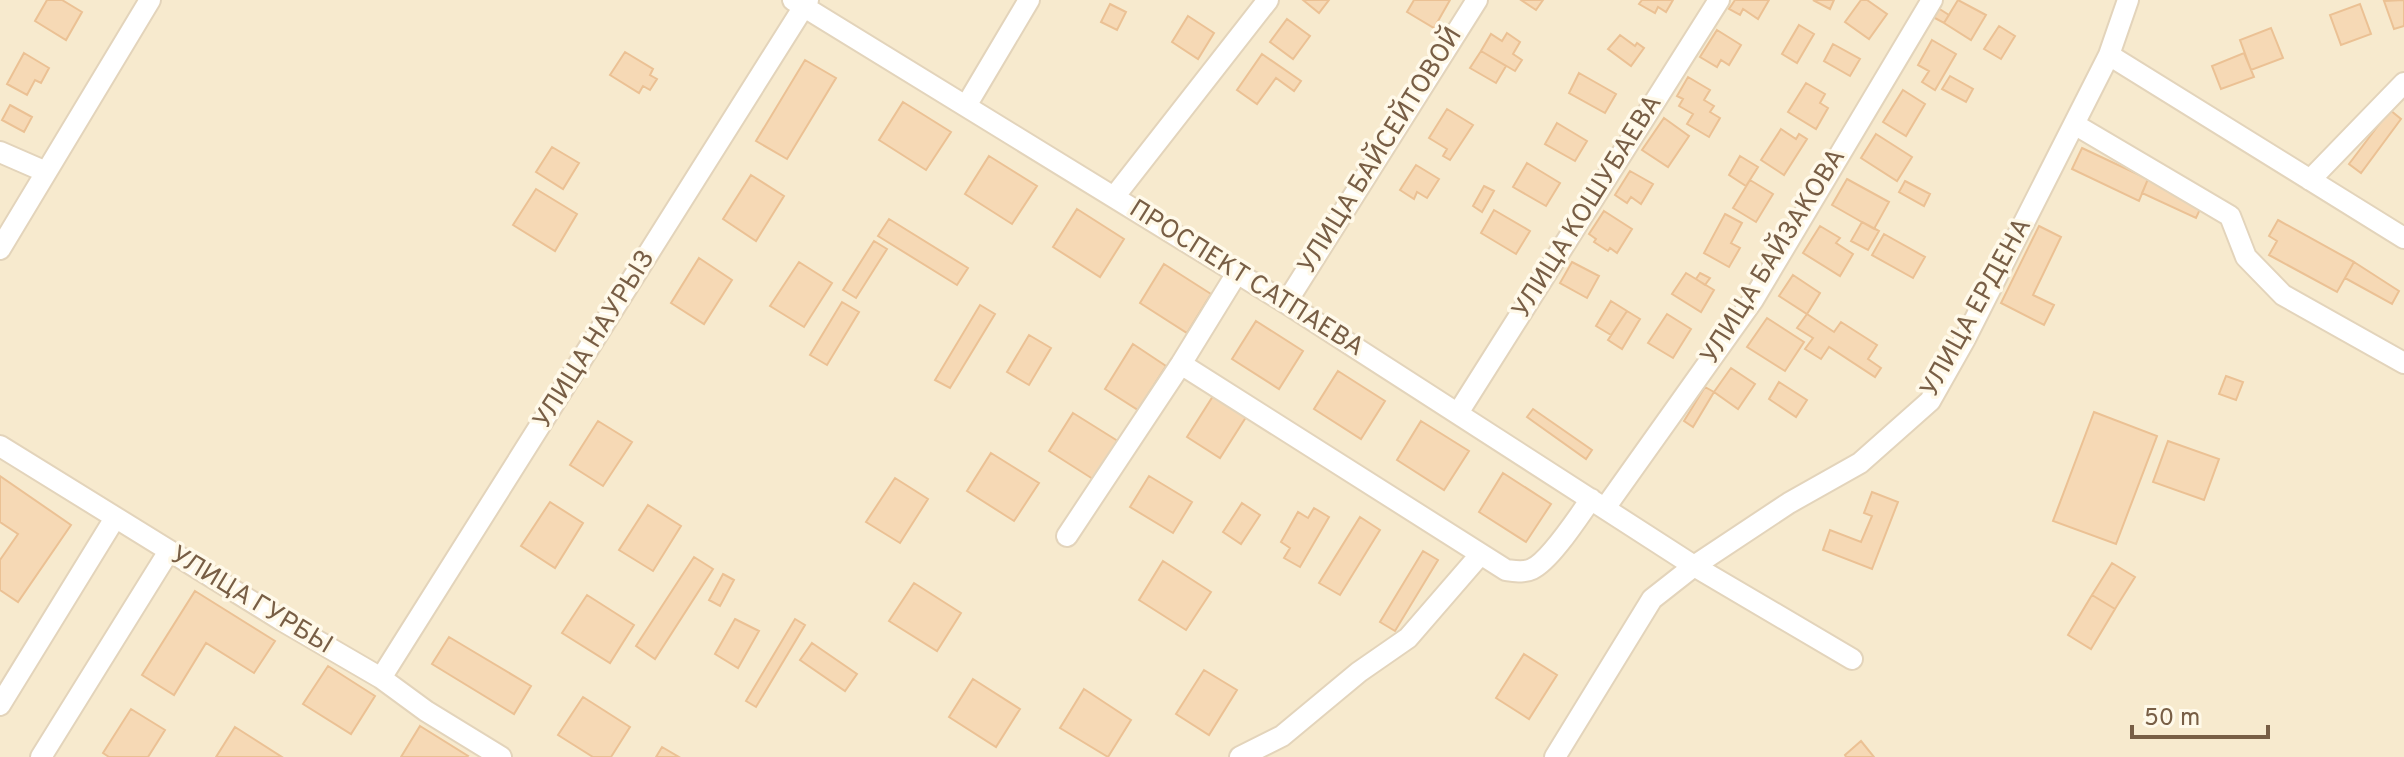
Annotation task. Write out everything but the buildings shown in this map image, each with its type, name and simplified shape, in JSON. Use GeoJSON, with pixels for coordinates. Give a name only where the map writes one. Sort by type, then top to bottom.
{"type":"FeatureCollection","features":[{"type":"Feature","properties":{"kind":"street"},"geometry":{"type":"LineString","coordinates":[[0,249],[150,0]]}},
{"type":"Feature","properties":{"kind":"street"},"geometry":{"type":"LineString","coordinates":[[966,106],[1029,0]]}},
{"type":"Feature","properties":{"kind":"street"},"geometry":{"type":"LineString","coordinates":[[1114,197],[1268,0]]}},
{"type":"Feature","properties":{"kind":"street","name":"УЛИЦА БАЙСЕЙТОВОЙ"},"geometry":{"type":"LineString","coordinates":[[1286,303],[1477,0]]}},
{"type":"Feature","properties":{"kind":"street","name":"УЛИЦА КОШУБАЕВА"},"geometry":{"type":"LineString","coordinates":[[1458,413],[1719,0]]}},
{"type":"Feature","properties":{"kind":"street","name":"УЛИЦА БАЙЗАКОВА"},"geometry":{"type":"LineString","coordinates":[[1181,364],[1479,556],[1506,570],[1521,572],[1534,569],[1598,504],[1753,300],[1932,0]]}},
{"type":"Feature","properties":{"kind":"street","name":"УЛИЦА ЕРДЕНА"},"geometry":{"type":"LineString","coordinates":[[1555,757],[1652,599],[1694,566],[1789,503],[1860,463],[1930,401],[1965,339],[2109,55],[2128,0]]}},
{"type":"Feature","properties":{"kind":"street","name":"ПРОСПЕКТ САТПАЕВА"},"geometry":{"type":"LineString","coordinates":[[802,2],[1286,303],[1694,566],[1852,659]]}},
{"type":"Feature","properties":{"kind":"street","name":"УЛИЦА НАУРЫЗ"},"geometry":{"type":"LineString","coordinates":[[381,678],[802,2]]}},
{"type":"Feature","properties":{"kind":"street"},"geometry":{"type":"LineString","coordinates":[[2109,55],[2404,238]]}},
{"type":"Feature","properties":{"kind":"street"},"geometry":{"type":"LineString","coordinates":[[2310,180],[2404,83]]}},
{"type":"Feature","properties":{"kind":"street"},"geometry":{"type":"LineString","coordinates":[[2074,124],[2230,216],[2246,257],[2283,295],[2404,363]]}},
{"type":"Feature","properties":{"kind":"street"},"geometry":{"type":"LineString","coordinates":[[0,152],[46,172]]}},
{"type":"Feature","properties":{"kind":"street"},"geometry":{"type":"LineString","coordinates":[[1067,536],[1237,273]]}},
{"type":"Feature","properties":{"kind":"street","name":"УЛИЦА ГУРБЫ"},"geometry":{"type":"LineString","coordinates":[[0,446],[381,678],[426,711],[501,757]]}},
{"type":"Feature","properties":{"kind":"street"},"geometry":{"type":"LineString","coordinates":[[0,705],[115,518]]}},
{"type":"Feature","properties":{"kind":"street"},"geometry":{"type":"LineString","coordinates":[[41,757],[169,551]]}},
{"type":"Feature","properties":{"kind":"street"},"geometry":{"type":"LineString","coordinates":[[1240,757],[1282,736],[1359,672],[1408,638],[1479,556]]}},
{"type":"Feature","properties":{"kind":"shaded area"},"geometry":{"type":"Polygon","coordinates":[[[0,0],[2404,0],[2404,757],[0,757],[0,0]]]}}]}
